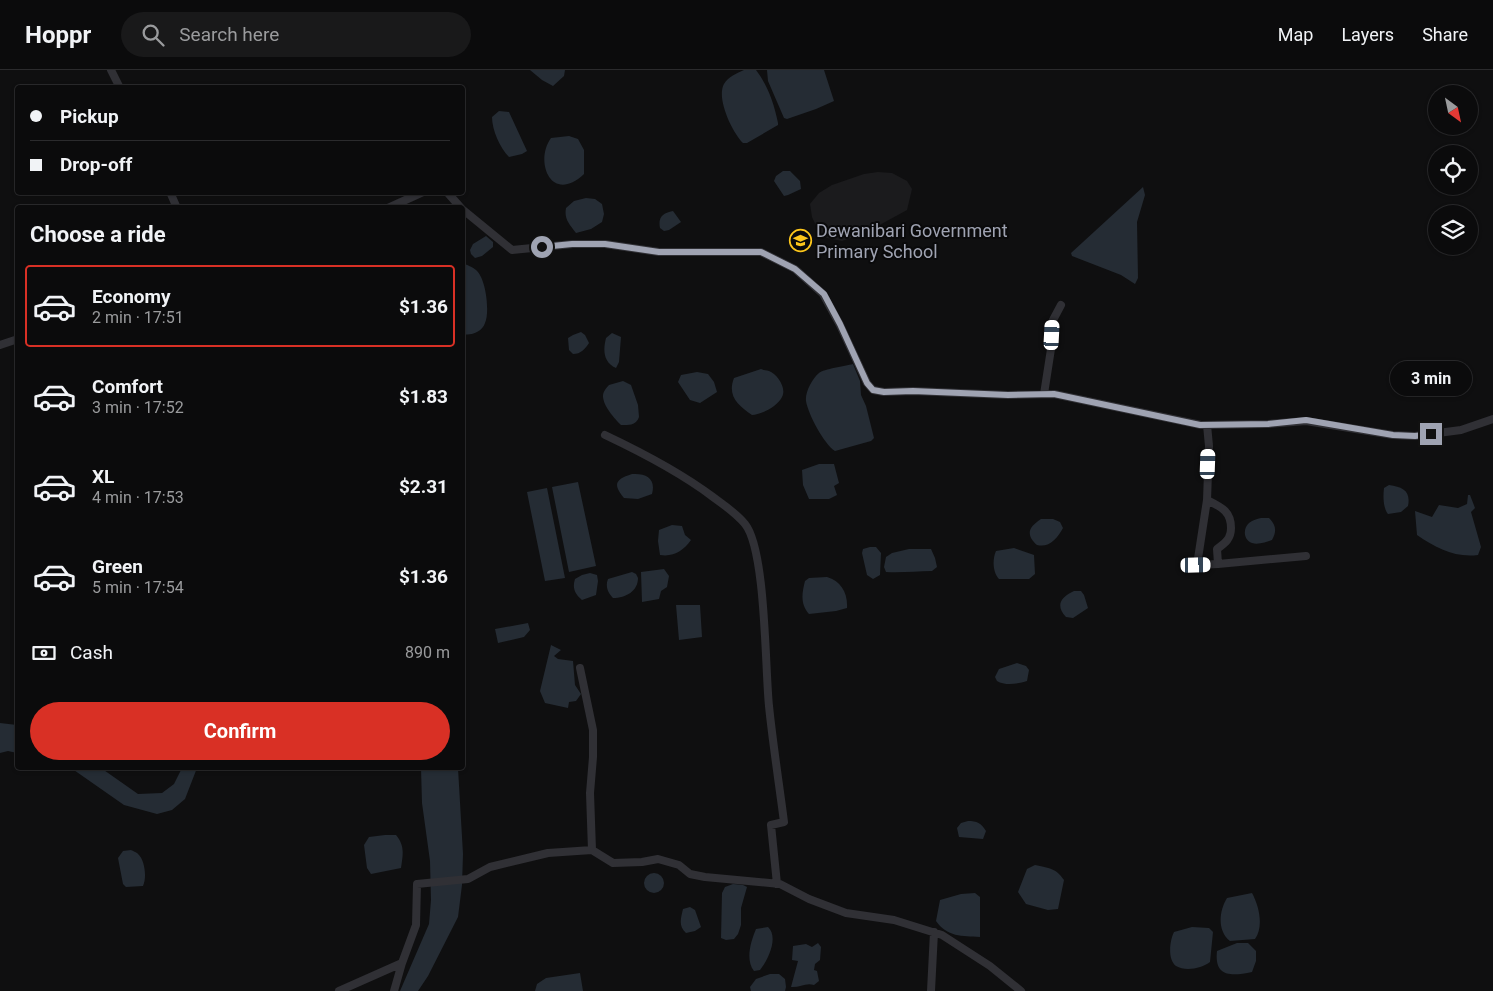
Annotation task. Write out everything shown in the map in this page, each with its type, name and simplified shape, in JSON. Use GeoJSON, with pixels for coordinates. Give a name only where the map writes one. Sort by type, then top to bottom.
{"type":"FeatureCollection","features":[{"type":"Feature","properties":{"kind":"street"},"geometry":{"type":"LineString","coordinates":[[111,70],[118,85]]}},
{"type":"Feature","properties":{"kind":"street"},"geometry":{"type":"LineString","coordinates":[[395,205],[417,195]]}},
{"type":"Feature","properties":{"kind":"street"},"geometry":{"type":"LineString","coordinates":[[450,195],[459,205]]}},
{"type":"Feature","properties":{"kind":"street"},"geometry":{"type":"LineString","coordinates":[[465,211],[512,250],[572,244],[605,244],[659,252],[761,252],[795,269],[824,294],[867,383],[873,390],[884,392],[913,391],[1008,395],[1054,394],[1200,425],[1268,424],[1306,420],[1393,435],[1415,436],[1461,430],[1493,419]]}},
{"type":"Feature","properties":{"kind":"street"},"geometry":{"type":"LineString","coordinates":[[1044,394],[1052,350],[1053,320],[1061,306]]}},
{"type":"Feature","properties":{"kind":"street"},"geometry":{"type":"LineString","coordinates":[[0,345],[15,340]]}},
{"type":"Feature","properties":{"kind":"street"},"geometry":{"type":"LineString","coordinates":[[1207,425],[1207,500],[1196,565],[1306,556]]}},
{"type":"Feature","properties":{"kind":"street"},"geometry":{"type":"LineString","coordinates":[[605,435],[645,454],[694,482],[731,510],[746,525],[755,546],[762,594],[769,706],[784,822],[770,825],[777,884]]}},
{"type":"Feature","properties":{"kind":"street"},"geometry":{"type":"LineString","coordinates":[[1207,500],[1225,510],[1231,518],[1231,534],[1227,542],[1216,550],[1218,564]]}},
{"type":"Feature","properties":{"kind":"street"},"geometry":{"type":"LineString","coordinates":[[580,668],[593,730],[594,757],[590,792],[592,850]]}},
{"type":"Feature","properties":{"kind":"street"},"geometry":{"type":"LineString","coordinates":[[394,991],[416,925],[417,884],[468,879],[490,867],[548,853],[592,850],[613,863],[642,862],[658,859],[680,865],[690,874],[698,876],[777,884],[846,913],[894,920],[934,932],[942,935],[990,966],[1021,991]]}},
{"type":"Feature","properties":{"kind":"street"},"geometry":{"type":"LineString","coordinates":[[931,991],[934,932]]}},
{"type":"Feature","properties":{"kind":"street"},"geometry":{"type":"LineString","coordinates":[[338,991],[402,963]]}},
{"type":"Feature","properties":{"kind":"shaded area"},"geometry":{"type":"Polygon","coordinates":[[[530,70],[565,70],[564,76],[553,86],[530,70]]]}},
{"type":"Feature","properties":{"kind":"shaded area"},"geometry":{"type":"Polygon","coordinates":[[[744,70],[756,70],[764,82],[775,109],[778,123],[778,125],[747,143],[743,143],[734,131],[726,115],[722,98],[724,84],[733,75],[744,70]]]}},
{"type":"Feature","properties":{"kind":"shaded area"},"geometry":{"type":"Polygon","coordinates":[[[767,70],[824,70],[834,101],[787,119],[784,118],[768,81],[767,70]]]}},
{"type":"Feature","properties":{"kind":"shaded area"},"geometry":{"type":"Polygon","coordinates":[[[499,111],[509,112],[527,151],[509,157],[503,149],[492,122],[492,117],[499,111]]]}},
{"type":"Feature","properties":{"kind":"shaded area"},"geometry":{"type":"Polygon","coordinates":[[[569,136],[578,139],[584,150],[584,174],[572,182],[563,185],[555,182],[549,176],[545,168],[544,158],[546,147],[551,138],[569,136]]]}},
{"type":"Feature","properties":{"kind":"shaded area"},"geometry":{"type":"Polygon","coordinates":[[[783,171],[790,171],[800,181],[801,189],[784,196],[774,181],[776,176],[783,171]]]}},
{"type":"Feature","properties":{"kind":"shaded area"},"geometry":{"type":"Polygon","coordinates":[[[892,173],[907,181],[912,189],[907,210],[865,233],[842,241],[827,238],[819,232],[812,217],[810,204],[819,193],[832,185],[864,174],[892,173]]]}},
{"type":"Feature","properties":{"kind":"shaded area"},"geometry":{"type":"Polygon","coordinates":[[[1143,187],[1145,195],[1137,222],[1138,278],[1135,284],[1121,275],[1072,256],[1071,253],[1143,187]]]}},
{"type":"Feature","properties":{"kind":"shaded area"},"geometry":{"type":"Polygon","coordinates":[[[586,198],[595,199],[602,204],[604,214],[602,222],[591,229],[576,233],[566,218],[566,208],[574,201],[586,198]]]}},
{"type":"Feature","properties":{"kind":"shaded area"},"geometry":{"type":"Polygon","coordinates":[[[673,211],[681,222],[664,231],[660,228],[660,219],[666,213],[673,211]]]}},
{"type":"Feature","properties":{"kind":"shaded area"},"geometry":{"type":"Polygon","coordinates":[[[486,236],[493,242],[493,247],[482,256],[475,258],[470,250],[473,244],[486,236]]]}},
{"type":"Feature","properties":{"kind":"shaded area"},"geometry":{"type":"Polygon","coordinates":[[[465,264],[476,270],[479,274],[485,287],[487,304],[484,326],[476,333],[465,334],[465,264]]]}},
{"type":"Feature","properties":{"kind":"shaded area"},"geometry":{"type":"Polygon","coordinates":[[[581,332],[589,343],[583,351],[573,354],[569,350],[568,338],[581,332]]]}},
{"type":"Feature","properties":{"kind":"shaded area"},"geometry":{"type":"Polygon","coordinates":[[[612,333],[621,337],[619,362],[616,368],[606,359],[604,351],[606,338],[612,333]]]}},
{"type":"Feature","properties":{"kind":"shaded area"},"geometry":{"type":"Polygon","coordinates":[[[853,364],[860,381],[861,395],[866,406],[874,438],[871,441],[835,451],[826,442],[813,421],[807,407],[807,394],[812,382],[819,373],[853,364]]]}},
{"type":"Feature","properties":{"kind":"shaded area"},"geometry":{"type":"Polygon","coordinates":[[[761,369],[769,371],[778,378],[783,393],[780,400],[773,407],[752,415],[735,400],[732,384],[734,378],[761,369]]]}},
{"type":"Feature","properties":{"kind":"shaded area"},"geometry":{"type":"Polygon","coordinates":[[[697,372],[708,374],[714,382],[717,392],[700,403],[690,400],[678,382],[681,375],[697,372]]]}},
{"type":"Feature","properties":{"kind":"shaded area"},"geometry":{"type":"Polygon","coordinates":[[[623,381],[631,385],[638,405],[638,420],[629,425],[621,425],[605,404],[603,396],[609,385],[623,381]]]}},
{"type":"Feature","properties":{"kind":"shaded area"},"geometry":{"type":"Polygon","coordinates":[[[819,464],[834,464],[839,483],[834,486],[837,495],[829,499],[809,499],[803,485],[802,470],[819,464]]]}},
{"type":"Feature","properties":{"kind":"shaded area"},"geometry":{"type":"Polygon","coordinates":[[[632,474],[649,478],[653,484],[652,494],[638,499],[624,498],[617,486],[619,480],[632,474]]]}},
{"type":"Feature","properties":{"kind":"shaded area"},"geometry":{"type":"Polygon","coordinates":[[[578,482],[596,566],[569,572],[552,487],[578,482]]]}},
{"type":"Feature","properties":{"kind":"shaded area"},"geometry":{"type":"Polygon","coordinates":[[[1389,485],[1398,487],[1407,493],[1408,506],[1401,512],[1388,514],[1385,509],[1384,488],[1389,485]]]}},
{"type":"Feature","properties":{"kind":"shaded area"},"geometry":{"type":"Polygon","coordinates":[[[547,488],[565,578],[545,581],[527,492],[547,488]]]}},
{"type":"Feature","properties":{"kind":"shaded area"},"geometry":{"type":"Polygon","coordinates":[[[1468,495],[1470,495],[1475,508],[1471,512],[1481,547],[1478,555],[1461,555],[1446,551],[1417,535],[1415,511],[1432,517],[1439,505],[1458,508],[1467,504],[1468,495]]]}},
{"type":"Feature","properties":{"kind":"shaded area"},"geometry":{"type":"Polygon","coordinates":[[[1261,518],[1269,518],[1273,523],[1275,528],[1274,537],[1272,540],[1265,542],[1252,543],[1245,534],[1247,525],[1261,518]]]}},
{"type":"Feature","properties":{"kind":"shaded area"},"geometry":{"type":"Polygon","coordinates":[[[1041,519],[1053,519],[1060,522],[1063,528],[1052,542],[1041,546],[1033,541],[1030,531],[1041,519]]]}},
{"type":"Feature","properties":{"kind":"shaded area"},"geometry":{"type":"Polygon","coordinates":[[[672,525],[682,526],[685,535],[691,540],[678,552],[670,555],[660,555],[659,530],[672,525]]]}},
{"type":"Feature","properties":{"kind":"shaded area"},"geometry":{"type":"Polygon","coordinates":[[[876,547],[881,553],[880,575],[873,579],[867,575],[862,553],[863,549],[876,547]]]}},
{"type":"Feature","properties":{"kind":"shaded area"},"geometry":{"type":"Polygon","coordinates":[[[1014,548],[1034,555],[1035,574],[1029,579],[999,579],[995,573],[994,566],[996,551],[1014,548]]]}},
{"type":"Feature","properties":{"kind":"shaded area"},"geometry":{"type":"Polygon","coordinates":[[[909,549],[931,549],[937,567],[932,571],[886,572],[884,567],[886,557],[892,553],[909,549]]]}},
{"type":"Feature","properties":{"kind":"shaded area"},"geometry":{"type":"Polygon","coordinates":[[[664,569],[669,576],[667,587],[661,591],[659,599],[642,602],[641,572],[664,569]]]}},
{"type":"Feature","properties":{"kind":"shaded area"},"geometry":{"type":"Polygon","coordinates":[[[632,572],[638,578],[634,590],[622,597],[613,598],[608,589],[608,579],[632,572]]]}},
{"type":"Feature","properties":{"kind":"shaded area"},"geometry":{"type":"Polygon","coordinates":[[[590,573],[597,575],[596,595],[582,600],[575,591],[575,579],[590,573]]]}},
{"type":"Feature","properties":{"kind":"shaded area"},"geometry":{"type":"Polygon","coordinates":[[[827,577],[836,581],[843,588],[847,608],[809,614],[803,602],[805,581],[809,578],[827,577]]]}},
{"type":"Feature","properties":{"kind":"shaded area"},"geometry":{"type":"Polygon","coordinates":[[[1074,591],[1081,591],[1088,608],[1073,618],[1066,617],[1060,605],[1066,596],[1074,591]]]}},
{"type":"Feature","properties":{"kind":"shaded area"},"geometry":{"type":"Polygon","coordinates":[[[676,605],[700,605],[702,637],[679,640],[676,605]]]}},
{"type":"Feature","properties":{"kind":"shaded area"},"geometry":{"type":"Polygon","coordinates":[[[528,623],[530,630],[524,637],[498,643],[495,629],[528,623]]]}},
{"type":"Feature","properties":{"kind":"shaded area"},"geometry":{"type":"Polygon","coordinates":[[[551,645],[561,650],[554,656],[558,659],[573,661],[575,685],[581,694],[576,701],[569,702],[568,708],[545,703],[540,691],[551,645]]]}},
{"type":"Feature","properties":{"kind":"shaded area"},"geometry":{"type":"Polygon","coordinates":[[[1017,663],[1026,666],[1029,670],[1027,681],[1004,684],[997,681],[995,677],[999,669],[1017,663]]]}},
{"type":"Feature","properties":{"kind":"shaded area"},"geometry":{"type":"Polygon","coordinates":[[[0,723],[15,725],[15,753],[8,751],[0,753],[0,723]]]}},
{"type":"Feature","properties":{"kind":"shaded area"},"geometry":{"type":"Polygon","coordinates":[[[74,770],[104,770],[138,794],[162,793],[174,784],[181,770],[196,770],[185,799],[172,810],[157,814],[124,805],[74,770]]]}},
{"type":"Feature","properties":{"kind":"shaded area"},"geometry":{"type":"Polygon","coordinates":[[[421,770],[458,770],[463,854],[462,885],[458,917],[428,976],[418,991],[400,991],[429,924],[431,900],[430,861],[422,803],[421,770]]]}},
{"type":"Feature","properties":{"kind":"shaded area"},"geometry":{"type":"Polygon","coordinates":[[[968,821],[979,823],[982,826],[986,831],[983,839],[959,837],[957,828],[961,823],[968,821]]]}},
{"type":"Feature","properties":{"kind":"shaded area"},"geometry":{"type":"Polygon","coordinates":[[[396,835],[401,843],[403,854],[401,868],[371,874],[367,868],[364,845],[369,837],[396,835]]]}},
{"type":"Feature","properties":{"kind":"shaded area"},"geometry":{"type":"Polygon","coordinates":[[[131,850],[138,854],[144,865],[145,878],[143,886],[126,887],[123,884],[118,858],[123,851],[131,850]]]}},
{"type":"Feature","properties":{"kind":"shaded area"},"geometry":{"type":"Polygon","coordinates":[[[1035,865],[1055,871],[1064,880],[1058,909],[1048,910],[1026,904],[1018,892],[1027,869],[1035,865]]]}},
{"type":"Feature","properties":{"kind":"shaded area"},"geometry":{"type":"Polygon","coordinates":[[[650,873],[658,873],[664,879],[664,887],[658,893],[650,893],[644,887],[644,879],[650,873]]]}},
{"type":"Feature","properties":{"kind":"shaded area"},"geometry":{"type":"Polygon","coordinates":[[[733,884],[747,887],[741,908],[741,925],[738,934],[734,939],[726,940],[721,938],[722,893],[725,887],[733,884]]]}},
{"type":"Feature","properties":{"kind":"shaded area"},"geometry":{"type":"Polygon","coordinates":[[[975,893],[980,897],[980,937],[955,935],[940,926],[936,921],[940,900],[961,894],[975,893]]]}},
{"type":"Feature","properties":{"kind":"shaded area"},"geometry":{"type":"Polygon","coordinates":[[[1252,893],[1260,916],[1258,934],[1255,939],[1230,941],[1221,926],[1224,903],[1227,898],[1252,893]]]}},
{"type":"Feature","properties":{"kind":"shaded area"},"geometry":{"type":"Polygon","coordinates":[[[690,907],[695,910],[701,927],[686,933],[682,928],[681,919],[683,909],[690,907]]]}},
{"type":"Feature","properties":{"kind":"shaded area"},"geometry":{"type":"Polygon","coordinates":[[[768,927],[773,937],[771,948],[760,970],[754,971],[751,967],[749,956],[752,939],[756,929],[768,927]]]}},
{"type":"Feature","properties":{"kind":"shaded area"},"geometry":{"type":"Polygon","coordinates":[[[1192,927],[1209,928],[1213,932],[1210,962],[1194,969],[1184,969],[1173,963],[1170,949],[1174,932],[1192,927]]]}},
{"type":"Feature","properties":{"kind":"shaded area"},"geometry":{"type":"Polygon","coordinates":[[[818,943],[821,947],[820,960],[815,964],[814,970],[817,971],[819,981],[814,985],[808,984],[791,987],[798,961],[792,960],[793,946],[806,944],[812,947],[818,943]]]}},
{"type":"Feature","properties":{"kind":"shaded area"},"geometry":{"type":"Polygon","coordinates":[[[1237,943],[1248,943],[1256,951],[1256,961],[1252,972],[1231,974],[1221,971],[1218,966],[1217,951],[1237,943]]]}},
{"type":"Feature","properties":{"kind":"shaded area"},"geometry":{"type":"Polygon","coordinates":[[[580,973],[583,991],[535,991],[537,984],[546,978],[580,973]]]}},
{"type":"Feature","properties":{"kind":"shaded area"},"geometry":{"type":"Polygon","coordinates":[[[770,974],[779,974],[785,979],[785,991],[751,991],[750,987],[756,979],[770,974]]]}},
{"type":"Feature","properties":{"kind":"place","name":"Dewanibari Government Primary School"},"geometry":{"type":"Point","coordinates":[800,241]}},
{"type":"Feature","properties":{"kind":"route"},"geometry":{"type":"LineString","coordinates":[[542,247],[572,244],[605,244],[659,252],[761,252],[795,269],[824,294],[867,383],[873,390],[884,392],[913,391],[1008,395],[1054,394],[1200,425],[1268,424],[1306,420],[1393,435],[1415,436],[1431,434]]}}]}
